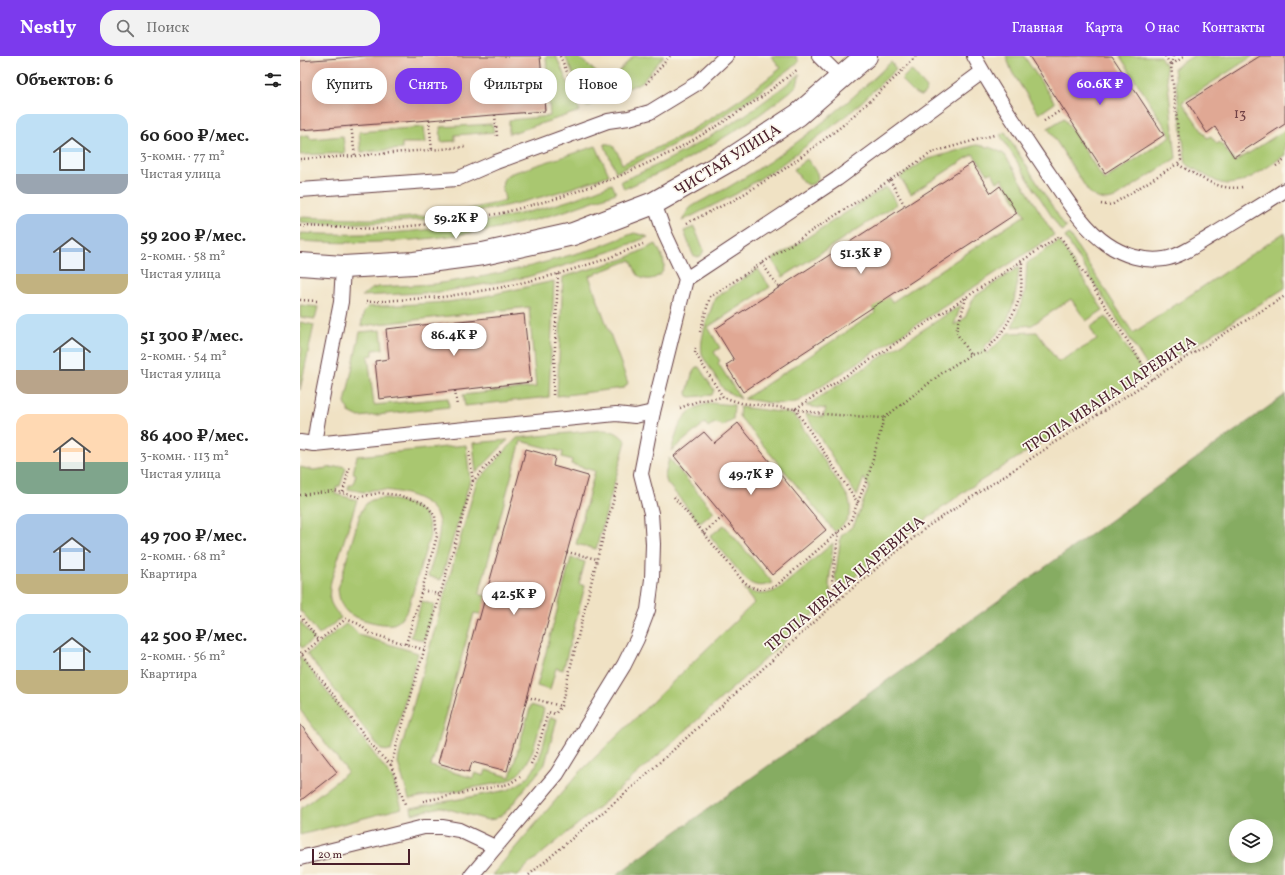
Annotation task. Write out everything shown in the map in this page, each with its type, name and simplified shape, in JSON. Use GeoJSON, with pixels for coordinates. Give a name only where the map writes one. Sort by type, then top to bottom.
{"type":"FeatureCollection","features":[{"type":"Feature","properties":{"kind":"street","name":"ЧИСТАЯ УЛИЦА"},"geometry":{"type":"LineString","coordinates":[[300,264],[343,268],[414,263],[483,254],[572,234],[654,203],[728,161],[798,115],[866,56]]}},
{"type":"Feature","properties":{"kind":"lane"},"geometry":{"type":"LineString","coordinates":[[300,190],[457,179],[496,162],[608,120],[629,118],[650,112],[696,84],[726,56]]}},
{"type":"Feature","properties":{"kind":"lane"},"geometry":{"type":"LineString","coordinates":[[819,56],[841,78]]}},
{"type":"Feature","properties":{"kind":"lane"},"geometry":{"type":"LineString","coordinates":[[974,56],[982,72],[1013,121],[1082,221],[1106,243],[1125,254],[1144,260],[1165,259],[1187,250],[1285,190]]}},
{"type":"Feature","properties":{"kind":"lane"},"geometry":{"type":"LineString","coordinates":[[686,279],[837,179],[982,72]]}},
{"type":"Feature","properties":{"kind":"lane"},"geometry":{"type":"LineString","coordinates":[[472,875],[557,774],[624,665],[637,639],[648,610],[652,579],[653,544],[651,513],[641,474],[654,412],[686,279],[654,203]]}},
{"type":"Feature","properties":{"kind":"lane"},"geometry":{"type":"LineString","coordinates":[[314,444],[341,302],[343,268]]}},
{"type":"Feature","properties":{"kind":"lane"},"geometry":{"type":"LineString","coordinates":[[300,442],[314,444],[616,414],[636,416],[654,412]]}},
{"type":"Feature","properties":{"kind":"lane"},"geometry":{"type":"LineString","coordinates":[[300,858],[424,827],[442,827],[459,830],[495,847]]}},
{"type":"Feature","properties":{"kind":"path"},"geometry":{"type":"LineString","coordinates":[[560,56],[582,106]]}},
{"type":"Feature","properties":{"kind":"path"},"geometry":{"type":"LineString","coordinates":[[640,87],[646,84],[670,56]]}},
{"type":"Feature","properties":{"kind":"path"},"geometry":{"type":"LineString","coordinates":[[1165,56],[1171,65]]}},
{"type":"Feature","properties":{"kind":"path"},"geometry":{"type":"LineString","coordinates":[[1095,202],[1108,205],[1113,204],[1181,160],[1171,65],[1173,56]]}},
{"type":"Feature","properties":{"kind":"path"},"geometry":{"type":"LineString","coordinates":[[1171,65],[1185,56]]}},
{"type":"Feature","properties":{"kind":"path"},"geometry":{"type":"LineString","coordinates":[[300,226],[380,229],[440,223],[502,213],[558,198],[614,178],[672,152],[717,126],[760,98],[800,67]]}},
{"type":"Feature","properties":{"kind":"path"},"geometry":{"type":"LineString","coordinates":[[1041,123],[1064,109]]}},
{"type":"Feature","properties":{"kind":"path"},"geometry":{"type":"LineString","coordinates":[[495,115],[497,142]]}},
{"type":"Feature","properties":{"kind":"path"},"geometry":{"type":"LineString","coordinates":[[429,120],[432,150]]}},
{"type":"Feature","properties":{"kind":"path"},"geometry":{"type":"LineString","coordinates":[[350,126],[355,156]]}},
{"type":"Feature","properties":{"kind":"path"},"geometry":{"type":"LineString","coordinates":[[698,339],[710,297],[933,152],[994,135]]}},
{"type":"Feature","properties":{"kind":"path"},"geometry":{"type":"LineString","coordinates":[[300,159],[471,146]]}},
{"type":"Feature","properties":{"kind":"path"},"geometry":{"type":"LineString","coordinates":[[1273,168],[1285,160]]}},
{"type":"Feature","properties":{"kind":"path"},"geometry":{"type":"LineString","coordinates":[[1177,164],[1218,186],[1234,189],[1248,184]]}},
{"type":"Feature","properties":{"kind":"path"},"geometry":{"type":"LineString","coordinates":[[890,180],[905,206]]}},
{"type":"Feature","properties":{"kind":"path"},"geometry":{"type":"LineString","coordinates":[[795,409],[1060,236],[1152,379]]}},
{"type":"Feature","properties":{"kind":"path"},"geometry":{"type":"LineString","coordinates":[[674,497],[743,581],[750,587],[758,590],[777,586],[850,522],[869,474],[884,418],[946,370],[970,356],[984,351],[997,339],[1012,315],[1021,294],[1022,261]]}},
{"type":"Feature","properties":{"kind":"path"},"geometry":{"type":"LineString","coordinates":[[762,263],[779,288]]}},
{"type":"Feature","properties":{"kind":"path"},"geometry":{"type":"LineString","coordinates":[[552,400],[558,274]]}},
{"type":"Feature","properties":{"kind":"path","name":"ТРОПА ИВАНА ЦАРЕВИЧА"},"geometry":{"type":"LineString","coordinates":[[529,875],[629,790],[839,599],[928,526],[1152,379],[1285,296]]}},
{"type":"Feature","properties":{"kind":"path"},"geometry":{"type":"LineString","coordinates":[[966,298],[956,332],[970,356]]}},
{"type":"Feature","properties":{"kind":"path"},"geometry":{"type":"LineString","coordinates":[[363,306],[365,302]]}},
{"type":"Feature","properties":{"kind":"path"},"geometry":{"type":"LineString","coordinates":[[693,360],[696,346]]}},
{"type":"Feature","properties":{"kind":"path"},"geometry":{"type":"LineString","coordinates":[[695,353],[723,397]]}},
{"type":"Feature","properties":{"kind":"path"},"geometry":{"type":"LineString","coordinates":[[455,391],[457,411]]}},
{"type":"Feature","properties":{"kind":"path"},"geometry":{"type":"LineString","coordinates":[[681,402],[678,409],[698,401],[723,397],[741,403],[795,409],[822,414],[884,418]]}},
{"type":"Feature","properties":{"kind":"path"},"geometry":{"type":"LineString","coordinates":[[795,409],[858,503]]}},
{"type":"Feature","properties":{"kind":"path"},"geometry":{"type":"LineString","coordinates":[[391,765],[473,482],[528,422]]}},
{"type":"Feature","properties":{"kind":"path"},"geometry":{"type":"LineString","coordinates":[[530,766],[537,751],[548,712],[555,714],[561,706],[597,559],[618,483]]}},
{"type":"Feature","properties":{"kind":"path"},"geometry":{"type":"LineString","coordinates":[[300,495],[334,491],[360,497],[379,493],[398,495],[421,502],[428,507],[435,516],[437,536],[406,644]]}},
{"type":"Feature","properties":{"kind":"path"},"geometry":{"type":"LineString","coordinates":[[703,533],[724,516]]}},
{"type":"Feature","properties":{"kind":"path"},"geometry":{"type":"LineString","coordinates":[[839,531],[832,581],[839,599]]}},
{"type":"Feature","properties":{"kind":"path"},"geometry":{"type":"LineString","coordinates":[[567,552],[597,559]]}},
{"type":"Feature","properties":{"kind":"path"},"geometry":{"type":"LineString","coordinates":[[422,590],[441,595]]}},
{"type":"Feature","properties":{"kind":"path"},"geometry":{"type":"LineString","coordinates":[[300,616],[319,640]]}},
{"type":"Feature","properties":{"kind":"path"},"geometry":{"type":"LineString","coordinates":[[407,810],[391,765],[380,754],[301,653],[346,619],[359,624],[369,633],[425,650]]}},
{"type":"Feature","properties":{"kind":"path"},"geometry":{"type":"LineString","coordinates":[[527,697],[561,706]]}},
{"type":"Feature","properties":{"kind":"path"},"geometry":{"type":"LineString","coordinates":[[420,801],[509,784],[525,772]]}},
{"type":"Feature","properties":{"kind":"green space"},"geometry":{"type":"Polygon","coordinates":[[[546,56],[556,56],[565,77],[565,104],[577,104],[580,111],[509,134],[509,120],[550,116],[549,104],[557,104],[557,68],[547,68],[546,56]]]}},
{"type":"Feature","properties":{"kind":"green space"},"geometry":{"type":"Polygon","coordinates":[[[565,56],[577,56],[591,68],[570,68],[565,56]]]}},
{"type":"Feature","properties":{"kind":"green space"},"geometry":{"type":"Polygon","coordinates":[[[633,56],[664,56],[642,82],[632,87],[632,68],[622,68],[633,56]]]}},
{"type":"Feature","properties":{"kind":"green space"},"geometry":{"type":"Polygon","coordinates":[[[771,56],[796,56],[799,62],[755,95],[705,127],[616,172],[604,144],[614,147],[622,164],[676,138],[702,124],[734,103],[781,68],[771,56]]]}},
{"type":"Feature","properties":{"kind":"green space"},"geometry":{"type":"Polygon","coordinates":[[[1006,56],[1024,56],[1055,103],[1039,114],[1012,72],[1006,56]]]}},
{"type":"Feature","properties":{"kind":"green space"},"geometry":{"type":"Polygon","coordinates":[[[1120,56],[1160,56],[1166,66],[1176,158],[1115,198],[1104,200],[1097,198],[1088,191],[1048,128],[1064,118],[1104,180],[1171,136],[1120,56]]]}},
{"type":"Feature","properties":{"kind":"green space"},"geometry":{"type":"Polygon","coordinates":[[[1193,56],[1253,56],[1182,102],[1207,138],[1211,136],[1217,144],[1220,142],[1235,162],[1285,130],[1285,155],[1253,176],[1235,183],[1226,184],[1210,178],[1186,164],[1174,68],[1193,56]]]}},
{"type":"Feature","properties":{"kind":"green space"},"geometry":{"type":"Polygon","coordinates":[[[891,62],[896,69],[850,113],[778,167],[736,194],[682,221],[690,208],[749,175],[792,146],[833,114],[891,62]]]}},
{"type":"Feature","properties":{"kind":"green space"},"geometry":{"type":"Polygon","coordinates":[[[911,70],[927,88],[922,96],[914,93],[901,80],[911,70]]]}},
{"type":"Feature","properties":{"kind":"green space"},"geometry":{"type":"Polygon","coordinates":[[[800,74],[797,85],[791,91],[759,115],[679,164],[624,189],[621,181],[669,159],[715,133],[745,115],[800,74]]]}},
{"type":"Feature","properties":{"kind":"green space"},"geometry":{"type":"Polygon","coordinates":[[[586,104],[594,104],[587,107],[586,104]]]}},
{"type":"Feature","properties":{"kind":"green space"},"geometry":{"type":"Polygon","coordinates":[[[492,124],[494,132],[455,135],[455,141],[441,142],[440,127],[492,124]]]}},
{"type":"Feature","properties":{"kind":"green space"},"geometry":{"type":"Polygon","coordinates":[[[424,127],[426,143],[402,143],[402,149],[361,152],[359,132],[424,127]]]}},
{"type":"Feature","properties":{"kind":"green space"},"geometry":{"type":"Polygon","coordinates":[[[1005,132],[1066,228],[1061,231],[1000,135],[1005,132]]]}},
{"type":"Feature","properties":{"kind":"green space"},"geometry":{"type":"Polygon","coordinates":[[[309,135],[310,139],[343,136],[345,153],[300,155],[300,136],[309,135]]]}},
{"type":"Feature","properties":{"kind":"green space"},"geometry":{"type":"Polygon","coordinates":[[[976,145],[992,148],[1005,155],[1054,235],[799,401],[779,404],[744,399],[875,313],[868,300],[883,291],[892,302],[1025,215],[1002,179],[997,182],[992,172],[988,174],[973,154],[911,194],[900,177],[926,160],[976,145]]]}},
{"type":"Feature","properties":{"kind":"green space"},"geometry":{"type":"Polygon","coordinates":[[[596,146],[609,175],[579,186],[518,203],[456,215],[393,222],[346,224],[300,222],[300,217],[385,219],[420,216],[454,212],[505,201],[503,183],[509,174],[596,146]]]}},
{"type":"Feature","properties":{"kind":"green space"},"geometry":{"type":"Polygon","coordinates":[[[807,159],[817,173],[818,179],[815,183],[809,185],[803,182],[794,169],[807,159]]]}},
{"type":"Feature","properties":{"kind":"green space"},"geometry":{"type":"Polygon","coordinates":[[[612,184],[616,193],[565,211],[501,228],[468,234],[400,241],[300,241],[300,233],[365,234],[462,225],[526,212],[565,202],[612,184]]]}},
{"type":"Feature","properties":{"kind":"green space"},"geometry":{"type":"Polygon","coordinates":[[[886,187],[897,204],[783,277],[772,260],[886,187]]]}},
{"type":"Feature","properties":{"kind":"green space"},"geometry":{"type":"Polygon","coordinates":[[[694,227],[704,250],[701,256],[698,257],[693,255],[684,231],[694,227]]]}},
{"type":"Feature","properties":{"kind":"green space"},"geometry":{"type":"Polygon","coordinates":[[[1285,232],[1285,288],[1151,372],[1065,237],[1069,234],[1133,333],[1285,232]]]}},
{"type":"Feature","properties":{"kind":"green space"},"geometry":{"type":"Polygon","coordinates":[[[634,233],[648,237],[609,252],[527,277],[440,292],[362,296],[371,289],[378,287],[435,284],[486,276],[531,266],[596,248],[634,233]]]}},
{"type":"Feature","properties":{"kind":"green space"},"geometry":{"type":"Polygon","coordinates":[[[1059,241],[1103,310],[1086,321],[1071,299],[1032,325],[1012,327],[1025,293],[1027,263],[1059,241]]]}},
{"type":"Feature","properties":{"kind":"green space"},"geometry":{"type":"Polygon","coordinates":[[[656,244],[664,262],[664,269],[659,275],[652,279],[644,279],[640,277],[631,260],[589,276],[628,383],[624,388],[557,396],[563,277],[624,259],[656,244]]]}},
{"type":"Feature","properties":{"kind":"green space"},"geometry":{"type":"Polygon","coordinates":[[[1019,267],[1016,293],[1011,310],[999,332],[984,347],[987,354],[1008,333],[1037,332],[1058,362],[1097,340],[1090,327],[1106,317],[1146,376],[965,491],[885,550],[840,590],[835,578],[841,536],[854,525],[869,487],[864,478],[857,496],[805,414],[823,417],[826,409],[806,406],[961,305],[954,325],[965,318],[974,297],[1019,267]]]}},
{"type":"Feature","properties":{"kind":"green space"},"geometry":{"type":"Polygon","coordinates":[[[758,269],[770,287],[708,327],[720,348],[714,352],[720,361],[718,363],[741,399],[724,390],[703,357],[702,343],[705,328],[715,298],[758,269]]]}},
{"type":"Feature","properties":{"kind":"green space"},"geometry":{"type":"Polygon","coordinates":[[[554,281],[549,397],[465,406],[463,395],[536,387],[529,307],[361,326],[364,311],[368,307],[448,302],[481,297],[554,281]]]}},
{"type":"Feature","properties":{"kind":"green space"},"geometry":{"type":"Polygon","coordinates":[[[300,305],[318,307],[315,319],[300,317],[300,305]]]}},
{"type":"Feature","properties":{"kind":"green space"},"geometry":{"type":"Polygon","coordinates":[[[300,322],[314,325],[300,390],[300,360],[302,348],[300,347],[300,322]]]}},
{"type":"Feature","properties":{"kind":"green space"},"geometry":{"type":"Polygon","coordinates":[[[381,330],[383,349],[373,350],[373,355],[368,356],[374,405],[448,398],[449,407],[359,417],[349,412],[345,403],[360,332],[381,330]]]}},
{"type":"Feature","properties":{"kind":"green space"},"geometry":{"type":"Polygon","coordinates":[[[696,367],[699,367],[714,390],[712,395],[688,396],[687,393],[692,374],[696,367]]]}},
{"type":"Feature","properties":{"kind":"green space"},"geometry":{"type":"Polygon","coordinates":[[[1285,395],[1285,875],[616,875],[1285,395]]]}},
{"type":"Feature","properties":{"kind":"green space"},"geometry":{"type":"Polygon","coordinates":[[[711,403],[734,405],[733,419],[722,426],[715,424],[708,427],[705,423],[671,451],[679,426],[687,414],[693,409],[711,403]]]}},
{"type":"Feature","properties":{"kind":"green space"},"geometry":{"type":"Polygon","coordinates":[[[740,407],[787,413],[795,416],[848,497],[850,503],[849,517],[835,532],[739,416],[740,407]]]}},
{"type":"Feature","properties":{"kind":"green space"},"geometry":{"type":"Polygon","coordinates":[[[600,430],[614,432],[626,441],[596,549],[576,544],[595,471],[571,464],[572,460],[562,457],[563,452],[521,441],[479,594],[495,599],[491,616],[474,613],[431,766],[473,778],[475,773],[484,776],[486,770],[510,777],[531,705],[544,709],[530,758],[518,774],[507,781],[409,799],[398,763],[399,756],[476,483],[517,438],[600,430]]]}},
{"type":"Feature","properties":{"kind":"green space"},"geometry":{"type":"Polygon","coordinates":[[[508,440],[476,473],[473,443],[508,440]]]}},
{"type":"Feature","properties":{"kind":"green space"},"geometry":{"type":"Polygon","coordinates":[[[466,445],[470,480],[441,580],[428,576],[436,549],[440,528],[436,514],[432,508],[418,498],[392,491],[374,490],[363,492],[348,489],[349,485],[353,485],[356,474],[353,473],[357,456],[466,445]]]}},
{"type":"Feature","properties":{"kind":"green space"},"geometry":{"type":"Polygon","coordinates":[[[669,458],[714,512],[700,523],[667,483],[665,476],[669,458]]]}},
{"type":"Feature","properties":{"kind":"green space"},"geometry":{"type":"Polygon","coordinates":[[[342,466],[346,468],[340,486],[337,486],[335,494],[357,500],[330,588],[330,601],[341,618],[319,635],[302,612],[300,612],[300,467],[313,470],[342,466]]]}},
{"type":"Feature","properties":{"kind":"green space"},"geometry":{"type":"Polygon","coordinates":[[[387,498],[403,502],[417,508],[427,518],[430,535],[408,609],[398,622],[393,624],[376,623],[351,615],[341,604],[338,589],[360,514],[365,505],[370,501],[387,498]]]}},
{"type":"Feature","properties":{"kind":"green space"},"geometry":{"type":"Polygon","coordinates":[[[724,525],[773,583],[759,586],[746,580],[710,536],[724,525]]]}},
{"type":"Feature","properties":{"kind":"green space"},"geometry":{"type":"Polygon","coordinates":[[[833,543],[829,585],[833,597],[673,742],[518,875],[492,875],[578,774],[754,603],[743,589],[753,593],[765,594],[779,589],[833,543]]]}},
{"type":"Feature","properties":{"kind":"green space"},"geometry":{"type":"Polygon","coordinates":[[[571,558],[585,562],[579,584],[585,586],[563,670],[556,668],[550,690],[537,686],[571,558]]]}},
{"type":"Feature","properties":{"kind":"green space"},"geometry":{"type":"Polygon","coordinates":[[[422,601],[434,605],[424,641],[411,637],[422,601]]]}},
{"type":"Feature","properties":{"kind":"green space"},"geometry":{"type":"Polygon","coordinates":[[[300,621],[314,639],[302,648],[300,645],[300,621]]]}},
{"type":"Feature","properties":{"kind":"green space"},"geometry":{"type":"Polygon","coordinates":[[[346,624],[352,627],[359,635],[418,653],[391,751],[381,750],[307,654],[346,624]]]}},
{"type":"Feature","properties":{"kind":"green space"},"geometry":{"type":"Polygon","coordinates":[[[300,656],[393,779],[402,808],[300,835],[300,809],[348,772],[300,710],[300,656]]]}},
{"type":"Feature","properties":{"kind":"green space"},"geometry":{"type":"Polygon","coordinates":[[[550,717],[557,719],[545,764],[506,812],[495,819],[488,820],[441,807],[412,814],[411,808],[508,790],[522,782],[529,776],[537,763],[550,717]]]}},
{"type":"Feature","properties":{"kind":"building"},"geometry":{"type":"Polygon","coordinates":[[[366,56],[540,56],[541,68],[470,68],[470,104],[544,104],[545,111],[300,130],[300,61],[366,56]]]}},
{"type":"Feature","properties":{"kind":"building"},"geometry":{"type":"Polygon","coordinates":[[[1029,56],[1112,56],[1164,135],[1105,173],[1029,56]]]}},
{"type":"Feature","properties":{"kind":"building"},"geometry":{"type":"Polygon","coordinates":[[[1260,56],[1285,56],[1285,124],[1234,157],[1215,127],[1207,133],[1187,102],[1260,56]]]}},
{"type":"Feature","properties":{"kind":"building"},"geometry":{"type":"Polygon","coordinates":[[[972,163],[991,193],[1000,186],[1017,213],[743,392],[726,365],[734,360],[715,329],[972,163]]]}},
{"type":"Feature","properties":{"kind":"building"},"geometry":{"type":"Polygon","coordinates":[[[524,314],[531,382],[379,399],[375,361],[389,359],[386,329],[524,314]]]}},
{"type":"Feature","properties":{"kind":"building"},"geometry":{"type":"Polygon","coordinates":[[[738,423],[826,530],[772,575],[674,456],[704,432],[714,443],[738,423]]]}},
{"type":"Feature","properties":{"kind":"building"},"geometry":{"type":"Polygon","coordinates":[[[526,449],[555,457],[553,466],[588,476],[507,771],[472,762],[469,772],[438,763],[477,619],[479,620],[526,449]]]}},
{"type":"Feature","properties":{"kind":"building"},"geometry":{"type":"Polygon","coordinates":[[[300,724],[337,772],[300,801],[300,724]]]}}]}
